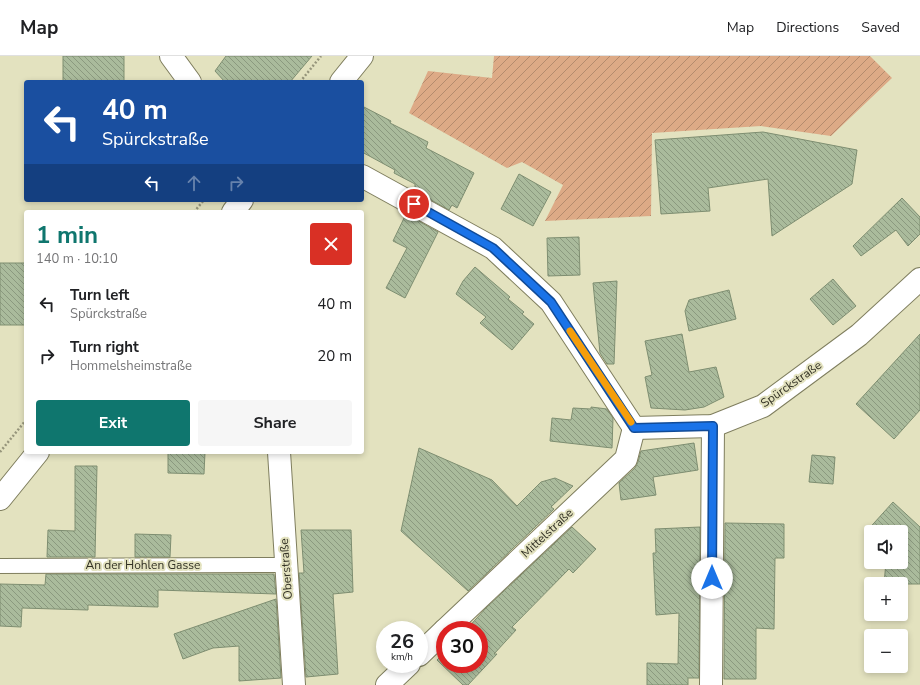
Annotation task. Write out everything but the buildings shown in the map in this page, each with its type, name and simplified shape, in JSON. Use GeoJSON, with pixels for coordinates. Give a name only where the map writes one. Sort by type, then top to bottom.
{"type":"FeatureCollection","features":[{"type":"Feature","properties":{"kind":"street"},"geometry":{"type":"LineString","coordinates":[[171,56],[189,80]]}},
{"type":"Feature","properties":{"kind":"street"},"geometry":{"type":"LineString","coordinates":[[343,80],[362,56]]}},
{"type":"Feature","properties":{"kind":"street"},"geometry":{"type":"LineString","coordinates":[[364,177],[493,248],[551,302],[634,428]]}},
{"type":"Feature","properties":{"kind":"street","name":"Spürckstraße"},"geometry":{"type":"LineString","coordinates":[[634,428],[713,426],[763,406],[859,335],[920,278]]}},
{"type":"Feature","properties":{"kind":"street"},"geometry":{"type":"LineString","coordinates":[[711,685],[713,426]]}},
{"type":"Feature","properties":{"kind":"street","name":"Mittelstraße"},"geometry":{"type":"LineString","coordinates":[[455,621],[626,459],[634,428]]}},
{"type":"Feature","properties":{"kind":"street"},"geometry":{"type":"LineString","coordinates":[[0,498],[36,454]]}},
{"type":"Feature","properties":{"kind":"street","name":"Oberstraße"},"geometry":{"type":"LineString","coordinates":[[279,454],[285,565],[294,685]]}},
{"type":"Feature","properties":{"kind":"street","name":"Mittelstraße"},"geometry":{"type":"LineString","coordinates":[[428,646],[436,639]]}},
{"type":"Feature","properties":{"kind":"street"},"geometry":{"type":"LineString","coordinates":[[387,685],[400,673]]}},
{"type":"Feature","properties":{"kind":"lane","name":"An der Hohlen Gasse"},"geometry":{"type":"LineString","coordinates":[[0,566],[285,565]]}},
{"type":"Feature","properties":{"kind":"path"},"geometry":{"type":"LineString","coordinates":[[302,80],[321,56]]}},
{"type":"Feature","properties":{"kind":"path"},"geometry":{"type":"LineString","coordinates":[[196,210],[202,202]]}},
{"type":"Feature","properties":{"kind":"path"},"geometry":{"type":"LineString","coordinates":[[0,452],[24,422]]}},
{"type":"Feature","properties":{"kind":"shaded area"},"geometry":{"type":"Polygon","coordinates":[[[494,56],[870,56],[892,78],[831,136],[761,126],[652,133],[651,216],[545,221],[563,185],[522,162],[507,168],[409,113],[428,71],[492,78],[494,56]]]}},
{"type":"Feature","properties":{"kind":"slow traffic"},"geometry":{"type":"LineString","coordinates":[[570,331],[631,422]]}},
{"type":"Feature","properties":{"kind":"route"},"geometry":{"type":"LineString","coordinates":[[414,204],[493,248],[551,302],[634,428],[713,426],[712,578]]}}]}
